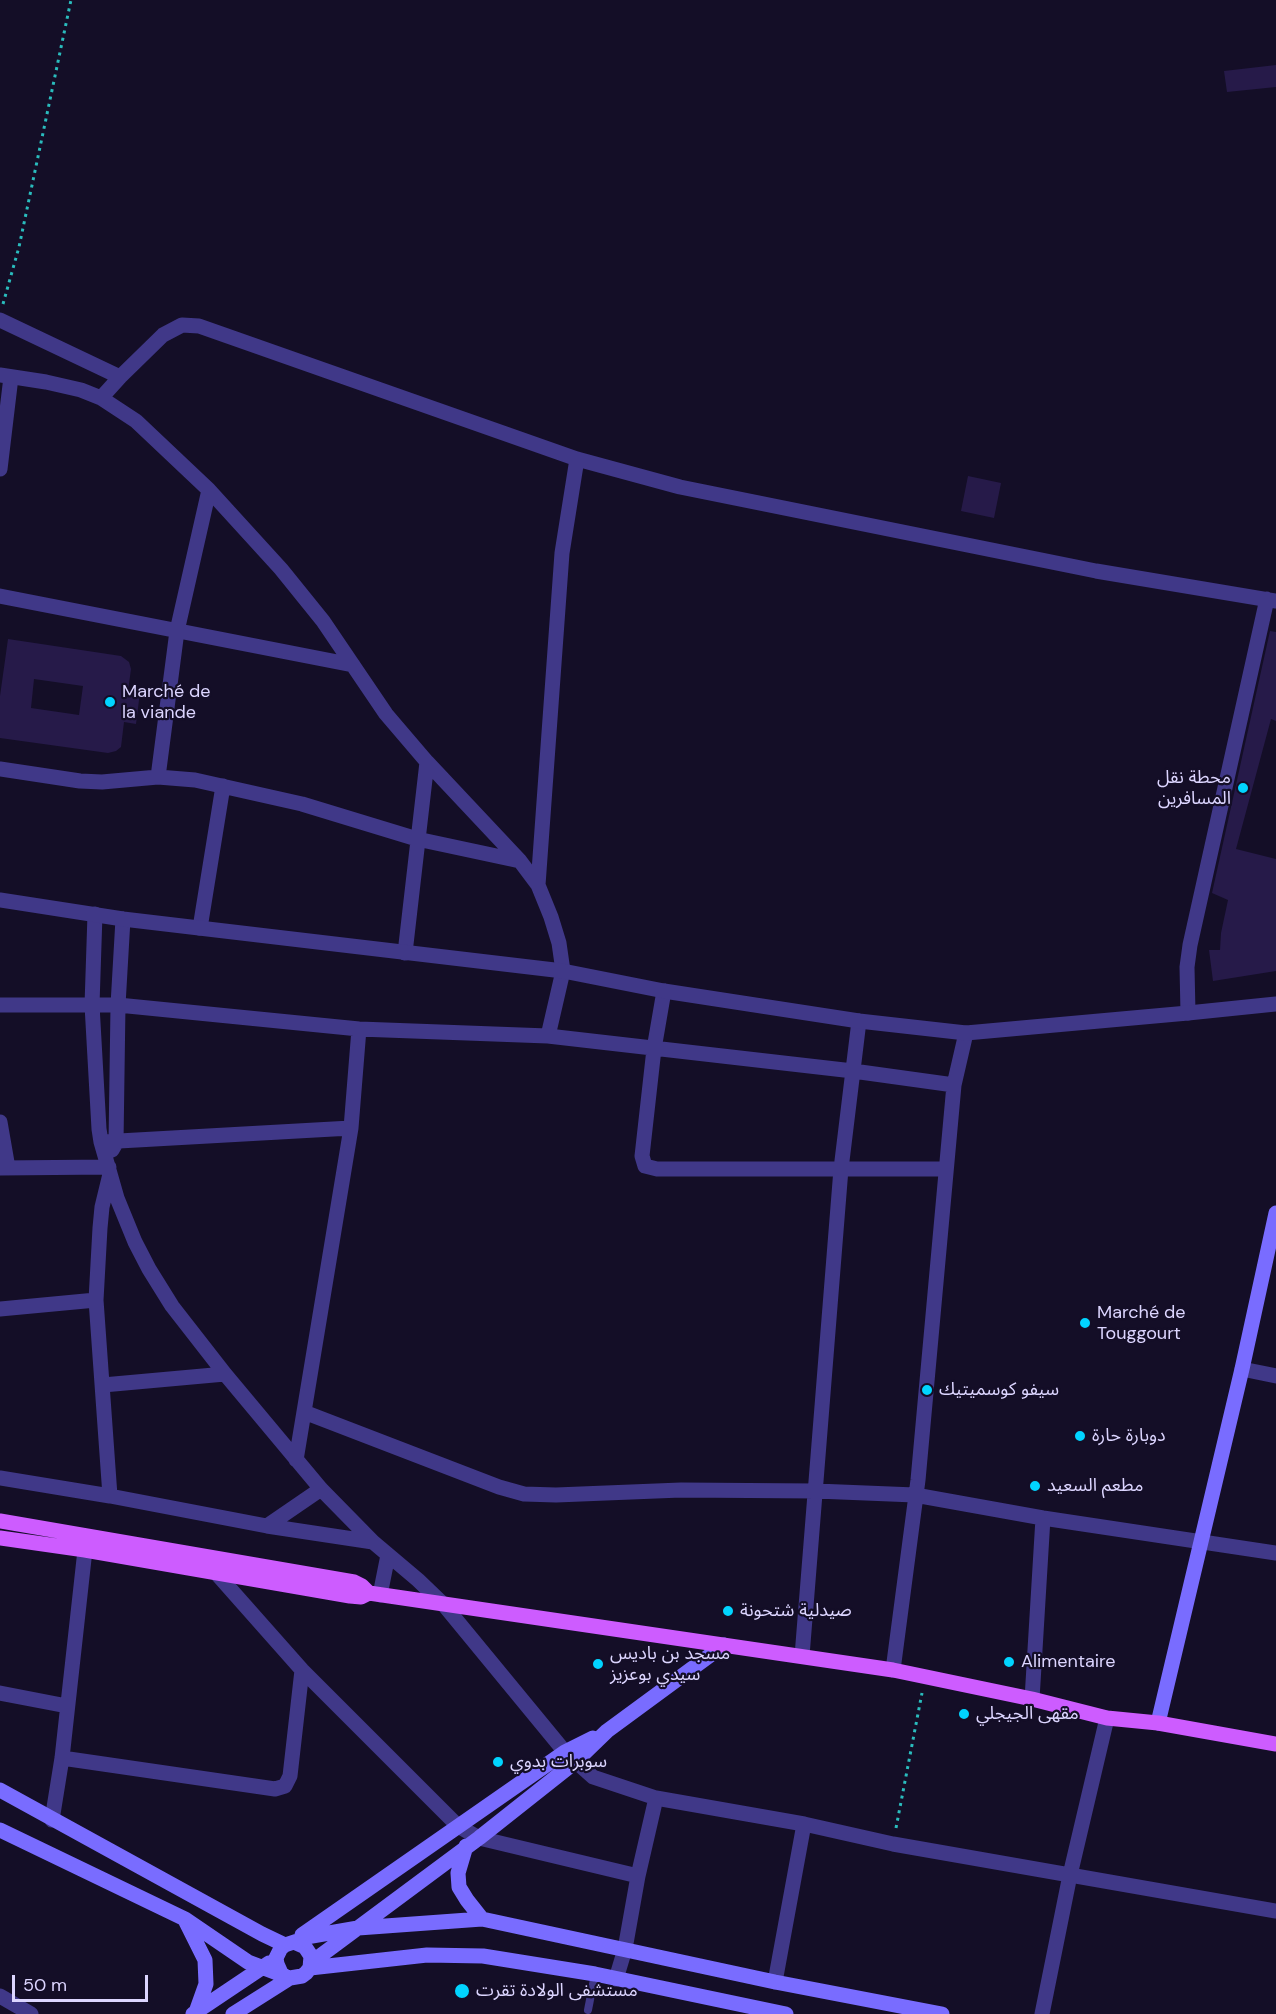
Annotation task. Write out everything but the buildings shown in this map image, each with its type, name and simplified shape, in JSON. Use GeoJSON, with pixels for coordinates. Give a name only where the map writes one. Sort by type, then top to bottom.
{"type":"FeatureCollection","features":[{"type":"Feature","properties":{"kind":"main road"},"geometry":{"type":"LineString","coordinates":[[1158,1723],[1242,1369],[1276,1213]]}},
{"type":"Feature","properties":{"kind":"main road"},"geometry":{"type":"LineString","coordinates":[[0,1521],[354,1582],[374,1594]]}},
{"type":"Feature","properties":{"kind":"main road"},"geometry":{"type":"LineString","coordinates":[[0,1538],[84,1550],[350,1596],[361,1597],[374,1594],[893,1670],[1032,1699],[1107,1718],[1158,1723],[1276,1744]]}},
{"type":"Feature","properties":{"kind":"main road"},"geometry":{"type":"LineString","coordinates":[[282,1970],[278,1953],[290,1944],[458,1826],[570,1757],[724,1645]]}},
{"type":"Feature","properties":{"kind":"main road"},"geometry":{"type":"LineString","coordinates":[[0,1830],[185,1919],[248,1962],[262,1968],[282,1970],[302,1976],[311,1965],[472,1842],[570,1757]]}},
{"type":"Feature","properties":{"kind":"main road"},"geometry":{"type":"LineString","coordinates":[[0,1790],[262,1934],[290,1944],[301,1944],[309,1952],[311,1965]]}},
{"type":"Feature","properties":{"kind":"main road"},"geometry":{"type":"LineString","coordinates":[[472,1842],[458,1873],[459,1887],[466,1900],[482,1919]]}},
{"type":"Feature","properties":{"kind":"main road"},"geometry":{"type":"LineString","coordinates":[[185,1919],[205,1960],[206,1984],[195,2013]]}},
{"type":"Feature","properties":{"kind":"main road"},"geometry":{"type":"LineString","coordinates":[[290,1944],[312,1936],[358,1928],[482,1919],[775,1982],[942,2014]]}},
{"type":"Feature","properties":{"kind":"main road"},"geometry":{"type":"LineString","coordinates":[[311,1965],[427,1954],[483,1956],[595,1974],[780,2013]]}},
{"type":"Feature","properties":{"kind":"main road"},"geometry":{"type":"LineString","coordinates":[[195,2013],[262,1968]]}},
{"type":"Feature","properties":{"kind":"main road"},"geometry":{"type":"LineString","coordinates":[[233,2014],[282,1970]]}},
{"type":"Feature","properties":{"kind":"street"},"geometry":{"type":"LineString","coordinates":[[0,320],[120,377]]}},
{"type":"Feature","properties":{"kind":"street"},"geometry":{"type":"LineString","coordinates":[[101,398],[163,335],[182,325],[199,326],[577,459],[691,490],[1096,571],[1272,600],[1190,945],[1186,966],[1188,1013]]}},
{"type":"Feature","properties":{"kind":"street"},"geometry":{"type":"LineString","coordinates":[[0,470],[6,376],[81,390],[101,398],[136,422],[208,490],[281,569],[322,621],[386,714],[427,762],[520,861],[538,885],[559,942],[563,971],[548,1036]]}},
{"type":"Feature","properties":{"kind":"street"},"geometry":{"type":"LineString","coordinates":[[538,885],[562,553],[577,459]]}},
{"type":"Feature","properties":{"kind":"street"},"geometry":{"type":"LineString","coordinates":[[158,777],[177,631],[208,490]]}},
{"type":"Feature","properties":{"kind":"street"},"geometry":{"type":"LineString","coordinates":[[0,596],[353,665]]}},
{"type":"Feature","properties":{"kind":"street"},"geometry":{"type":"LineString","coordinates":[[405,952],[427,762]]}},
{"type":"Feature","properties":{"kind":"street"},"geometry":{"type":"LineString","coordinates":[[0,769],[80,781],[102,782],[158,777],[195,780],[302,804],[417,839],[520,861]]}},
{"type":"Feature","properties":{"kind":"street"},"geometry":{"type":"LineString","coordinates":[[200,928],[223,786]]}},
{"type":"Feature","properties":{"kind":"street"},"geometry":{"type":"LineString","coordinates":[[0,900],[123,919],[563,971],[664,990],[859,1021],[966,1033],[1276,1004]]}},
{"type":"Feature","properties":{"kind":"street"},"geometry":{"type":"LineString","coordinates":[[95,914],[92,1005],[109,1143]]}},
{"type":"Feature","properties":{"kind":"street"},"geometry":{"type":"LineString","coordinates":[[110,1496],[96,1300],[101,1217],[109,1166],[123,919]]}},
{"type":"Feature","properties":{"kind":"street"},"geometry":{"type":"LineString","coordinates":[[664,990],[654,1049],[642,1156],[645,1166],[657,1169],[946,1169]]}},
{"type":"Feature","properties":{"kind":"street"},"geometry":{"type":"LineString","coordinates":[[0,1005],[118,1005],[359,1029],[548,1036],[954,1085]]}},
{"type":"Feature","properties":{"kind":"street"},"geometry":{"type":"LineString","coordinates":[[802,1656],[841,1168],[859,1021]]}},
{"type":"Feature","properties":{"kind":"street"},"geometry":{"type":"LineString","coordinates":[[296,1460],[351,1128],[359,1029]]}},
{"type":"Feature","properties":{"kind":"street"},"geometry":{"type":"LineString","coordinates":[[893,1670],[915,1496],[954,1085],[966,1033]]}},
{"type":"Feature","properties":{"kind":"street"},"geometry":{"type":"LineString","coordinates":[[0,1122],[4,1168],[109,1166]]}},
{"type":"Feature","properties":{"kind":"street"},"geometry":{"type":"LineString","coordinates":[[109,1143],[351,1128]]}},
{"type":"Feature","properties":{"kind":"street"},"geometry":{"type":"LineString","coordinates":[[109,1166],[124,1216],[149,1269],[172,1306],[225,1374],[321,1489],[373,1542],[444,1605],[570,1757],[593,1777],[656,1798],[804,1824],[893,1844],[1276,1911]]}},
{"type":"Feature","properties":{"kind":"street"},"geometry":{"type":"LineString","coordinates":[[0,1309],[96,1300]]}},
{"type":"Feature","properties":{"kind":"street"},"geometry":{"type":"LineString","coordinates":[[1242,1369],[1276,1376]]}},
{"type":"Feature","properties":{"kind":"street"},"geometry":{"type":"LineString","coordinates":[[103,1385],[225,1374]]}},
{"type":"Feature","properties":{"kind":"street"},"geometry":{"type":"LineString","coordinates":[[304,1412],[499,1487],[524,1494],[681,1490],[816,1491],[915,1496],[1276,1553]]}},
{"type":"Feature","properties":{"kind":"street"},"geometry":{"type":"LineString","coordinates":[[0,1478],[267,1526],[373,1542]]}},
{"type":"Feature","properties":{"kind":"street"},"geometry":{"type":"LineString","coordinates":[[267,1526],[321,1489]]}},
{"type":"Feature","properties":{"kind":"street"},"geometry":{"type":"LineString","coordinates":[[1032,1699],[1043,1518]]}},
{"type":"Feature","properties":{"kind":"street"},"geometry":{"type":"LineString","coordinates":[[52,1820],[62,1758],[84,1550]]}},
{"type":"Feature","properties":{"kind":"street"},"geometry":{"type":"LineString","coordinates":[[374,1594],[388,1555]]}},
{"type":"Feature","properties":{"kind":"street"},"geometry":{"type":"LineString","coordinates":[[217,1574],[302,1670],[472,1842],[638,1876]]}},
{"type":"Feature","properties":{"kind":"street"},"geometry":{"type":"LineString","coordinates":[[62,1758],[275,1789],[285,1786],[290,1776],[302,1670]]}},
{"type":"Feature","properties":{"kind":"street"},"geometry":{"type":"LineString","coordinates":[[0,1693],[67,1706]]}},
{"type":"Feature","properties":{"kind":"street"},"geometry":{"type":"LineString","coordinates":[[1042,2014],[1070,1875],[1107,1718]]}},
{"type":"Feature","properties":{"kind":"street"},"geometry":{"type":"LineString","coordinates":[[616,1979],[625,1949],[638,1876],[656,1798]]}},
{"type":"Feature","properties":{"kind":"street"},"geometry":{"type":"LineString","coordinates":[[775,1982],[804,1824]]}},
{"type":"Feature","properties":{"kind":"street"},"geometry":{"type":"LineString","coordinates":[[0,1996],[31,2014]]}},
{"type":"Feature","properties":{"kind":"lane"},"geometry":{"type":"LineString","coordinates":[[588,2010],[595,1974]]}},
{"type":"Feature","properties":{"kind":"path"},"geometry":{"type":"LineString","coordinates":[[0,314],[19,247],[71,0]]}},
{"type":"Feature","properties":{"kind":"path"},"geometry":{"type":"LineString","coordinates":[[893,1844],[926,1677]]}},
{"type":"Feature","properties":{"kind":"place","name":"Marché de la viande"},"geometry":{"type":"Point","coordinates":[110,702]}},
{"type":"Feature","properties":{"kind":"place","name":"محطة نقل المسافرين"},"geometry":{"type":"Point","coordinates":[1243,788]}},
{"type":"Feature","properties":{"kind":"place","name":"Marché de Touggourt"},"geometry":{"type":"Point","coordinates":[1085,1323]}},
{"type":"Feature","properties":{"kind":"place","name":"سيفو كوسميتيك"},"geometry":{"type":"Point","coordinates":[927,1390]}},
{"type":"Feature","properties":{"kind":"place","name":"دوبارة حارة"},"geometry":{"type":"Point","coordinates":[1080,1436]}},
{"type":"Feature","properties":{"kind":"place","name":"مطعم السعيد"},"geometry":{"type":"Point","coordinates":[1035,1486]}},
{"type":"Feature","properties":{"kind":"place","name":"صيدلية شتحونة"},"geometry":{"type":"Point","coordinates":[728,1611]}},
{"type":"Feature","properties":{"kind":"place","name":"Alimentaire"},"geometry":{"type":"Point","coordinates":[1009,1662]}},
{"type":"Feature","properties":{"kind":"place","name":"مسجد بن باديس سيدي بوعزيز"},"geometry":{"type":"Point","coordinates":[598,1664]}},
{"type":"Feature","properties":{"kind":"place","name":"مقهى الجيجلي"},"geometry":{"type":"Point","coordinates":[964,1714]}},
{"type":"Feature","properties":{"kind":"place","name":"سوبرات بدوي"},"geometry":{"type":"Point","coordinates":[498,1762]}},
{"type":"Feature","properties":{"kind":"place","name":"مستشفى الولادة تقرت"},"geometry":{"type":"Point","coordinates":[462,1991]}}]}
